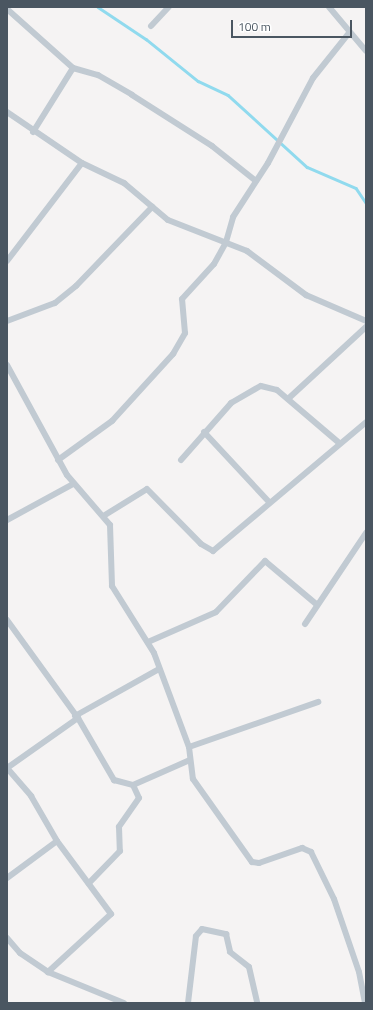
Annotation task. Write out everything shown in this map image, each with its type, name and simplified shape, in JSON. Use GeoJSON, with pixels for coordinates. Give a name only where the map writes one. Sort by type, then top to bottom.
{"type":"FeatureCollection","features":[{"type":"Feature","properties":{"kind":"street"},"geometry":{"type":"LineString","coordinates":[[151,26],[169,7]]}},
{"type":"Feature","properties":{"kind":"street"},"geometry":{"type":"LineString","coordinates":[[328,7],[366,51]]}},
{"type":"Feature","properties":{"kind":"street"},"geometry":{"type":"LineString","coordinates":[[7,9],[73,68],[98,75],[132,95],[212,146],[256,181]]}},
{"type":"Feature","properties":{"kind":"street"},"geometry":{"type":"LineString","coordinates":[[58,460],[112,422],[166,364],[184,333],[182,298],[214,264],[226,242],[233,217],[256,181],[285,127],[323,63],[349,33]]}},
{"type":"Feature","properties":{"kind":"street"},"geometry":{"type":"LineString","coordinates":[[33,132],[73,68]]}},
{"type":"Feature","properties":{"kind":"street"},"geometry":{"type":"LineString","coordinates":[[7,112],[33,132],[82,163],[124,183],[152,207],[178,225],[226,242],[266,262],[306,295],[366,322]]}},
{"type":"Feature","properties":{"kind":"street"},"geometry":{"type":"LineString","coordinates":[[7,261],[82,163]]}},
{"type":"Feature","properties":{"kind":"street"},"geometry":{"type":"LineString","coordinates":[[7,321],[55,303],[76,286],[152,207]]}},
{"type":"Feature","properties":{"kind":"street"},"geometry":{"type":"LineString","coordinates":[[289,398],[366,327]]}},
{"type":"Feature","properties":{"kind":"street"},"geometry":{"type":"LineString","coordinates":[[7,365],[58,460],[73,484],[105,515],[111,536],[112,586],[148,642],[189,747],[193,778],[205,799],[252,862],[259,863],[302,848],[311,852],[334,899],[360,972],[365,1003]]}},
{"type":"Feature","properties":{"kind":"street"},"geometry":{"type":"LineString","coordinates":[[181,460],[231,403],[261,386],[277,390],[289,398],[338,442]]}},
{"type":"Feature","properties":{"kind":"street"},"geometry":{"type":"LineString","coordinates":[[105,515],[147,489],[201,544],[213,551],[338,442],[366,422]]}},
{"type":"Feature","properties":{"kind":"street"},"geometry":{"type":"LineString","coordinates":[[204,432],[269,502]]}},
{"type":"Feature","properties":{"kind":"street"},"geometry":{"type":"LineString","coordinates":[[7,520],[73,484]]}},
{"type":"Feature","properties":{"kind":"street"},"geometry":{"type":"LineString","coordinates":[[305,624],[316,604],[366,533]]}},
{"type":"Feature","properties":{"kind":"street"},"geometry":{"type":"LineString","coordinates":[[148,642],[216,612],[265,561],[316,604]]}},
{"type":"Feature","properties":{"kind":"street"},"geometry":{"type":"LineString","coordinates":[[7,620],[42,664],[77,717],[114,780],[133,785],[190,760]]}},
{"type":"Feature","properties":{"kind":"street"},"geometry":{"type":"LineString","coordinates":[[48,972],[111,914],[57,841],[31,796],[7,768],[77,717],[159,669]]}},
{"type":"Feature","properties":{"kind":"street"},"geometry":{"type":"LineString","coordinates":[[189,747],[318,702]]}},
{"type":"Feature","properties":{"kind":"street"},"geometry":{"type":"LineString","coordinates":[[89,883],[120,851],[119,827],[139,798],[133,785]]}},
{"type":"Feature","properties":{"kind":"street"},"geometry":{"type":"LineString","coordinates":[[7,878],[57,841]]}},
{"type":"Feature","properties":{"kind":"street"},"geometry":{"type":"LineString","coordinates":[[188,1003],[196,936],[202,929],[226,934],[230,952],[249,967],[257,1003]]}},
{"type":"Feature","properties":{"kind":"street"},"geometry":{"type":"LineString","coordinates":[[7,938],[20,953],[48,972],[124,1003]]}},
{"type":"Feature","properties":{"kind":"waterway"},"geometry":{"type":"LineString","coordinates":[[98,7],[146,39],[198,81],[228,95],[307,167],[356,188],[366,203]]}}]}
